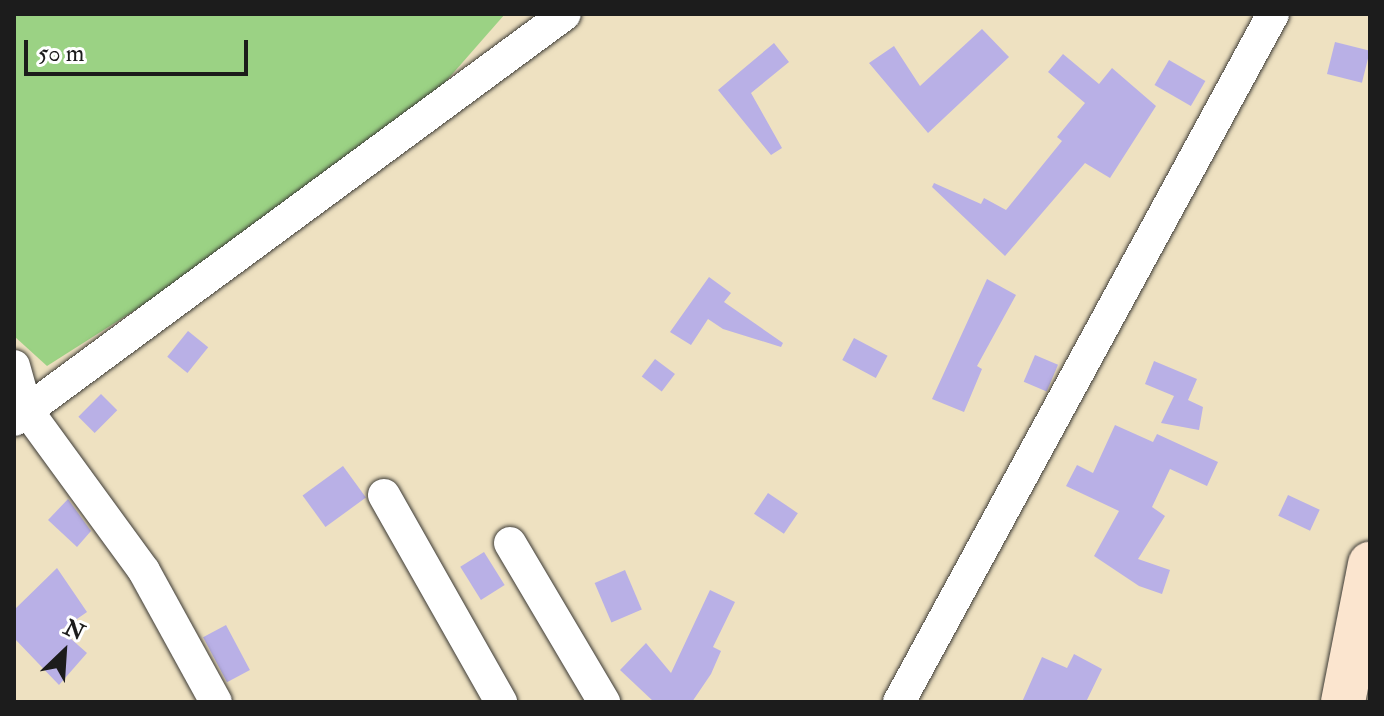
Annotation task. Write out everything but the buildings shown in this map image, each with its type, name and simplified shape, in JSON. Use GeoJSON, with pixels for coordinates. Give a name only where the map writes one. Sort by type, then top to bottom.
{"type":"FeatureCollection","features":[{"type":"Feature","properties":{"kind":"main road"},"geometry":{"type":"LineString","coordinates":[[1343,702],[1370,564]]}},
{"type":"Feature","properties":{"kind":"street"},"geometry":{"type":"LineString","coordinates":[[20,414],[565,14]]}},
{"type":"Feature","properties":{"kind":"street"},"geometry":{"type":"LineString","coordinates":[[899,702],[1273,14]]}},
{"type":"Feature","properties":{"kind":"street"},"geometry":{"type":"LineString","coordinates":[[14,366],[20,414],[144,571],[216,702]]}},
{"type":"Feature","properties":{"kind":"street"},"geometry":{"type":"LineString","coordinates":[[384,495],[501,702]]}},
{"type":"Feature","properties":{"kind":"street"},"geometry":{"type":"LineString","coordinates":[[510,543],[604,702]]}},
{"type":"Feature","properties":{"kind":"green space"},"geometry":{"type":"Polygon","coordinates":[[[14,14],[505,14],[384,152],[47,366],[14,336],[14,14]]]}}]}
